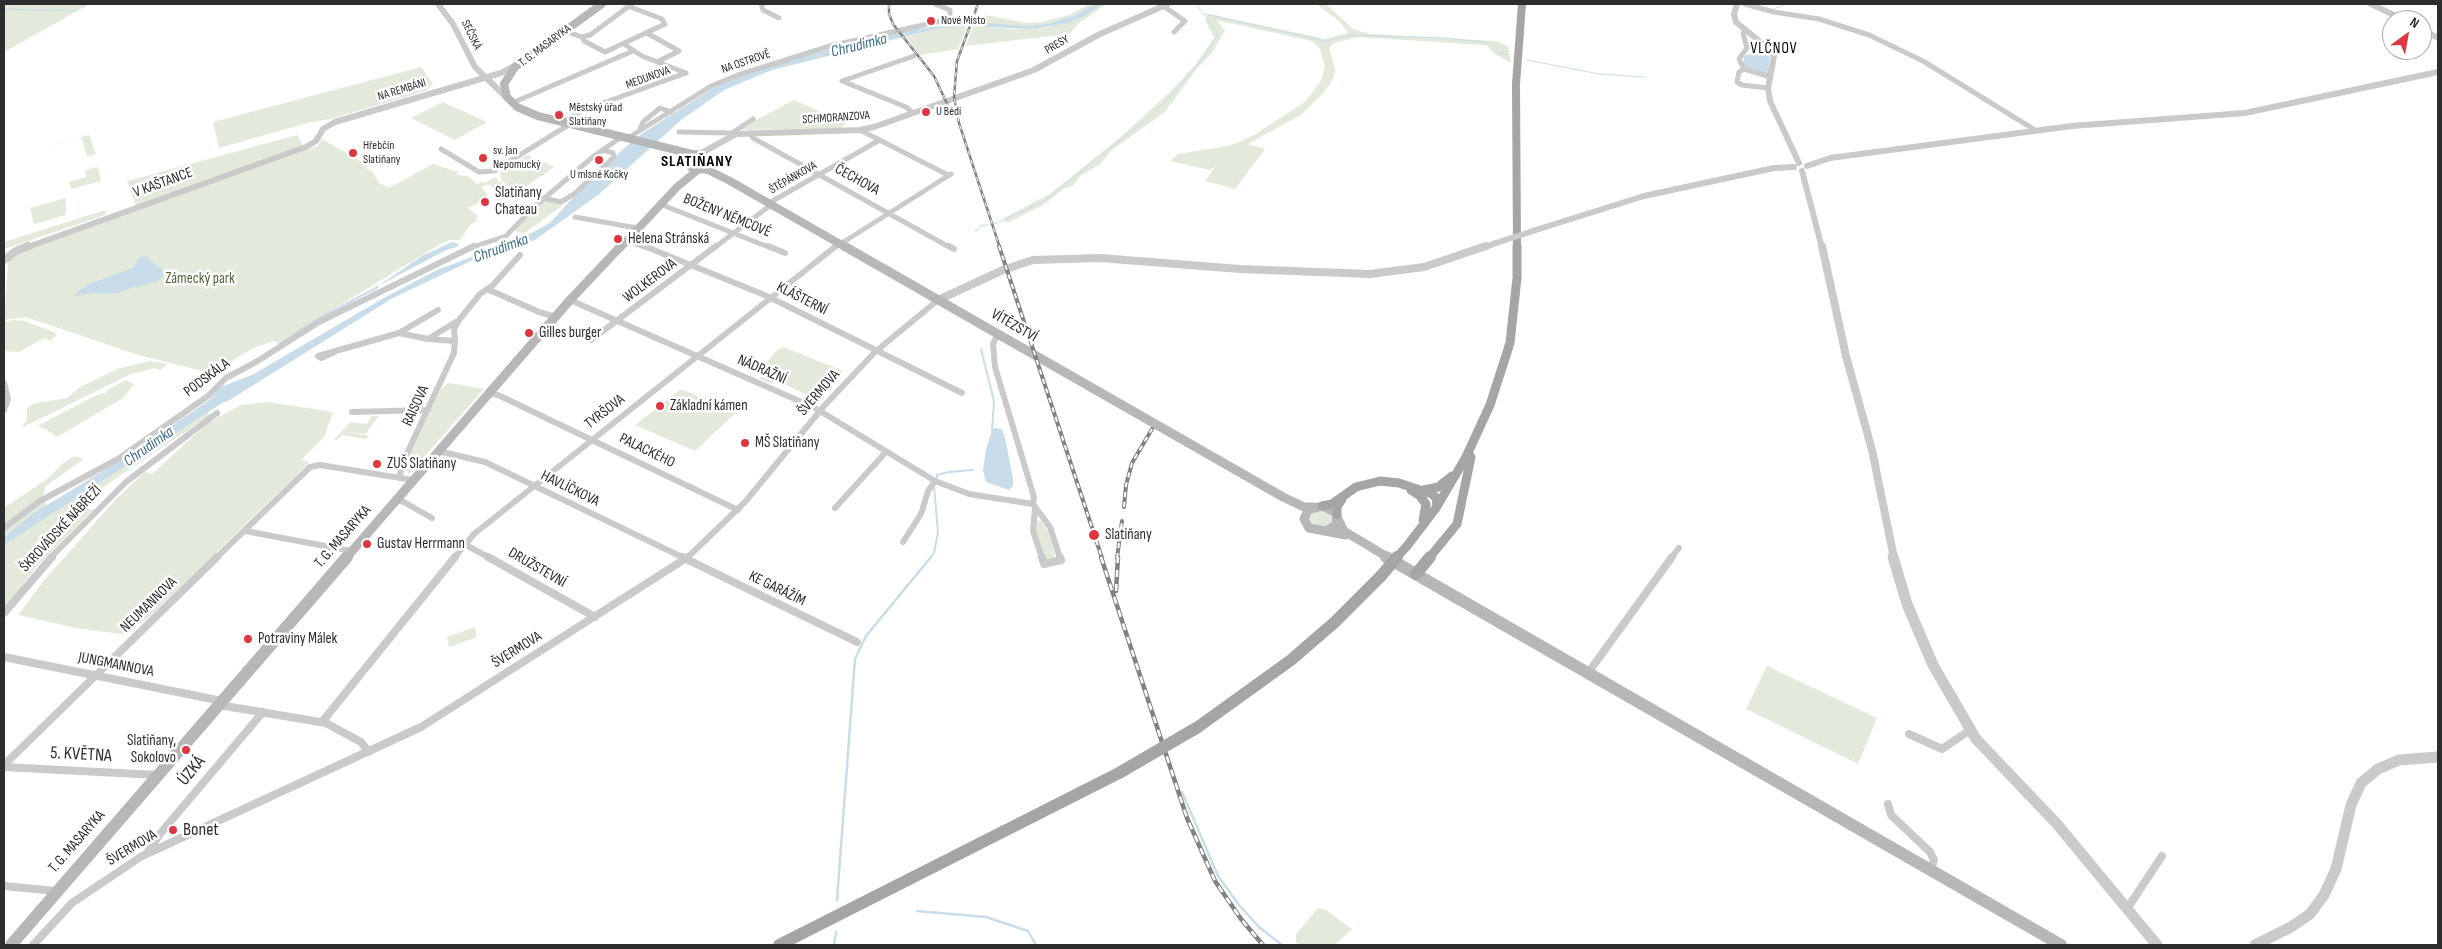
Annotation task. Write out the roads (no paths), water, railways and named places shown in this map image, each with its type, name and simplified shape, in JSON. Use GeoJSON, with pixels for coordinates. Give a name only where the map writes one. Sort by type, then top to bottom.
{"type":"FeatureCollection","features":[{"type":"Feature","properties":{"kind":"main road","name":"T. G. MASARYKA"},"geometry":{"type":"LineString","coordinates":[[510,101],[504,87],[509,76],[522,61],[602,4]]}},
{"type":"Feature","properties":{"kind":"main road"},"geometry":{"type":"LineString","coordinates":[[1416,574],[1450,535],[1460,519],[1466,474],[1478,432],[1510,343],[1517,278],[1516,84],[1522,4]]}},
{"type":"Feature","properties":{"kind":"main road"},"geometry":{"type":"LineString","coordinates":[[510,101],[529,113],[627,137],[664,148],[698,162]]}},
{"type":"Feature","properties":{"kind":"main road","name":"T. G. MASARYKA"},"geometry":{"type":"LineString","coordinates":[[11,945],[570,300],[677,187],[698,162]]}},
{"type":"Feature","properties":{"kind":"main road","name":"VÍTĚZSTVÍ"},"geometry":{"type":"LineString","coordinates":[[698,162],[1283,497]]}},
{"type":"Feature","properties":{"kind":"main road"},"geometry":{"type":"LineString","coordinates":[[779,945],[1120,773],[1198,727],[1291,660],[1334,622],[1380,576],[1406,546],[1436,508],[1460,468],[1478,432]]}},
{"type":"Feature","properties":{"kind":"main road"},"geometry":{"type":"LineString","coordinates":[[1418,489],[1438,488],[1460,468]]}},
{"type":"Feature","properties":{"kind":"main road"},"geometry":{"type":"LineString","coordinates":[[1283,497],[1304,507],[1332,504],[1348,492],[1364,484],[1387,482],[1418,489],[1436,497],[1436,508]]}},
{"type":"Feature","properties":{"kind":"main road"},"geometry":{"type":"LineString","coordinates":[[1387,482],[1412,490],[1424,501],[1426,510],[1419,530]]}},
{"type":"Feature","properties":{"kind":"main road"},"geometry":{"type":"LineString","coordinates":[[1326,531],[1334,527],[1337,507],[1348,492]]}},
{"type":"Feature","properties":{"kind":"main road"},"geometry":{"type":"LineString","coordinates":[[1283,497],[1302,510],[1305,524],[1311,529],[1340,532],[1360,542],[2061,945]]}},
{"type":"Feature","properties":{"kind":"main road"},"geometry":{"type":"LineString","coordinates":[[1304,517],[1308,510],[1318,506],[1331,509],[1342,528],[1360,542]]}},
{"type":"Feature","properties":{"kind":"street","name":"SEČSKÁ"},"geometry":{"type":"LineString","coordinates":[[438,4],[455,27],[473,64],[510,101]]}},
{"type":"Feature","properties":{"kind":"street"},"geometry":{"type":"LineString","coordinates":[[761,4],[763,10],[779,18]]}},
{"type":"Feature","properties":{"kind":"street","name":"NA OSTROVĚ"},"geometry":{"type":"LineString","coordinates":[[544,198],[602,150],[640,129],[643,122],[660,108],[671,112],[718,83],[834,44],[941,21],[950,16],[950,10],[935,4]]}},
{"type":"Feature","properties":{"kind":"street"},"geometry":{"type":"LineString","coordinates":[[1737,4],[1734,18],[1773,54],[1774,61],[1768,88],[1771,104],[1800,167],[1820,239],[1846,356],[1872,450],[1888,530],[1903,590],[1933,665],[1970,730],[2000,765],[2057,824],[2157,945]]}},
{"type":"Feature","properties":{"kind":"street"},"geometry":{"type":"LineString","coordinates":[[1745,4],[1771,12],[1812,18],[1836,24],[1891,45],[1923,61],[2035,130]]}},
{"type":"Feature","properties":{"kind":"street"},"geometry":{"type":"LineString","coordinates":[[2371,4],[2383,10]]}},
{"type":"Feature","properties":{"kind":"street"},"geometry":{"type":"LineString","coordinates":[[564,31],[582,37],[591,34],[630,5],[664,21],[664,25],[647,34],[603,52],[583,41],[582,37]]}},
{"type":"Feature","properties":{"kind":"street"},"geometry":{"type":"LineString","coordinates":[[1166,5],[1185,21],[1174,32]]}},
{"type":"Feature","properties":{"kind":"street","name":"PRESY"},"geometry":{"type":"LineString","coordinates":[[954,97],[1034,70],[1100,34],[1166,5]]}},
{"type":"Feature","properties":{"kind":"street"},"geometry":{"type":"LineString","coordinates":[[1746,31],[1743,33],[1747,48],[1739,59],[1744,69],[1770,77]]}},
{"type":"Feature","properties":{"kind":"street"},"geometry":{"type":"LineString","coordinates":[[647,34],[679,51],[657,62]]}},
{"type":"Feature","properties":{"kind":"street","name":"MEDUNOVA"},"geometry":{"type":"LineString","coordinates":[[567,123],[582,110],[610,102],[686,73],[633,51],[624,44]]}},
{"type":"Feature","properties":{"kind":"street","name":"MEDUNOVA"},"geometry":{"type":"LineString","coordinates":[[510,101],[633,51]]}},
{"type":"Feature","properties":{"kind":"street"},"geometry":{"type":"LineString","coordinates":[[912,112],[842,81],[914,56]]}},
{"type":"Feature","properties":{"kind":"street"},"geometry":{"type":"LineString","coordinates":[[486,77],[522,61]]}},
{"type":"Feature","properties":{"kind":"street"},"geometry":{"type":"LineString","coordinates":[[1744,69],[1739,74],[1739,84],[1768,88]]}},
{"type":"Feature","properties":{"kind":"street"},"geometry":{"type":"LineString","coordinates":[[938,300],[991,275],[1030,261],[1091,258],[1240,269],[1379,273],[1424,267],[1644,196],[1774,168],[1800,167],[1830,158],[2035,130],[2245,112],[2438,72]]}},
{"type":"Feature","properties":{"kind":"street"},"geometry":{"type":"LineString","coordinates":[[496,74],[509,76]]}},
{"type":"Feature","properties":{"kind":"street"},"geometry":{"type":"LineString","coordinates":[[486,77],[509,76]]}},
{"type":"Feature","properties":{"kind":"street","name":"NA REMBÁNI"},"geometry":{"type":"LineString","coordinates":[[326,126],[486,77]]}},
{"type":"Feature","properties":{"kind":"street","name":"SCHMORANZOVA"},"geometry":{"type":"LineString","coordinates":[[732,134],[860,130],[874,127],[954,97]]}},
{"type":"Feature","properties":{"kind":"street"},"geometry":{"type":"LineString","coordinates":[[698,162],[718,144],[753,119]]}},
{"type":"Feature","properties":{"kind":"street"},"geometry":{"type":"LineString","coordinates":[[441,148],[480,173],[497,170],[567,123]]}},
{"type":"Feature","properties":{"kind":"street","name":"V KAŠTANCE"},"geometry":{"type":"LineString","coordinates":[[4,260],[13,252],[44,240],[306,147],[316,141],[326,126]]}},
{"type":"Feature","properties":{"kind":"street"},"geometry":{"type":"LineString","coordinates":[[860,130],[878,140]]}},
{"type":"Feature","properties":{"kind":"street"},"geometry":{"type":"LineString","coordinates":[[679,132],[732,134]]}},
{"type":"Feature","properties":{"kind":"street","name":"ČECHOVA"},"geometry":{"type":"LineString","coordinates":[[750,133],[753,138],[954,249]]}},
{"type":"Feature","properties":{"kind":"street","name":"ŠTĚPÁNKOVA"},"geometry":{"type":"LineString","coordinates":[[770,204],[878,140]]}},
{"type":"Feature","properties":{"kind":"street","name":"TYRŠOVA"},"geometry":{"type":"LineString","coordinates":[[322,722],[464,544],[839,243],[950,174],[878,140]]}},
{"type":"Feature","properties":{"kind":"street"},"geometry":{"type":"LineString","coordinates":[[544,198],[561,202],[574,194],[614,156],[602,150]]}},
{"type":"Feature","properties":{"kind":"street","name":"PODSKÁLA"},"geometry":{"type":"LineString","coordinates":[[4,528],[40,501],[118,459],[209,395],[226,378],[256,362],[326,318],[463,250],[506,236],[544,198]]}},
{"type":"Feature","properties":{"kind":"street","name":"BOŽENY NĚMCOVÉ"},"geometry":{"type":"LineString","coordinates":[[660,204],[785,254]]}},
{"type":"Feature","properties":{"kind":"street","name":"WOLKEROVA"},"geometry":{"type":"LineString","coordinates":[[591,340],[770,204]]}},
{"type":"Feature","properties":{"kind":"street"},"geometry":{"type":"LineString","coordinates":[[575,217],[637,228]]}},
{"type":"Feature","properties":{"kind":"street","name":"KLÁŠTERNÍ"},"geometry":{"type":"LineString","coordinates":[[625,240],[692,265],[771,298],[962,392]]}},
{"type":"Feature","properties":{"kind":"street"},"geometry":{"type":"LineString","coordinates":[[428,339],[460,320],[480,294],[520,254]]}},
{"type":"Feature","properties":{"kind":"street"},"geometry":{"type":"LineString","coordinates":[[487,289],[539,312],[556,317]]}},
{"type":"Feature","properties":{"kind":"street","name":"NÁDRAŽNÍ"},"geometry":{"type":"LineString","coordinates":[[570,300],[820,411],[935,481],[968,494],[1034,507]]}},
{"type":"Feature","properties":{"kind":"street","name":"ŠVERMOVA"},"geometry":{"type":"LineString","coordinates":[[33,945],[58,917],[82,896],[147,853],[368,752],[442,715],[685,560],[738,510],[820,411],[877,351],[938,300]]}},
{"type":"Feature","properties":{"kind":"street"},"geometry":{"type":"LineString","coordinates":[[333,353],[400,332],[438,310]]}},
{"type":"Feature","properties":{"kind":"street","name":"RAISOVA"},"geometry":{"type":"LineString","coordinates":[[399,478],[403,462],[428,410],[456,343],[454,329],[460,320]]}},
{"type":"Feature","properties":{"kind":"street"},"geometry":{"type":"LineString","coordinates":[[400,332],[456,343]]}},
{"type":"Feature","properties":{"kind":"street"},"geometry":{"type":"LineString","coordinates":[[998,334],[993,344],[995,367],[1034,497],[1033,531],[1044,564],[1061,560],[1050,527],[1034,507]]}},
{"type":"Feature","properties":{"kind":"street"},"geometry":{"type":"LineString","coordinates":[[4,383],[8,399],[4,410]]}},
{"type":"Feature","properties":{"kind":"street","name":"PALACKÉHO"},"geometry":{"type":"LineString","coordinates":[[489,393],[498,395],[738,510]]}},
{"type":"Feature","properties":{"kind":"street"},"geometry":{"type":"LineString","coordinates":[[352,412],[428,410]]}},
{"type":"Feature","properties":{"kind":"street","name":"ŠKROVÁDSKÉ NÁBŘEŽÍ"},"geometry":{"type":"LineString","coordinates":[[4,614],[58,550],[119,488],[143,467],[218,413]]}},
{"type":"Feature","properties":{"kind":"street","name":"HAVLÍČKOVA"},"geometry":{"type":"LineString","coordinates":[[438,451],[482,461],[685,560]]}},
{"type":"Feature","properties":{"kind":"street"},"geometry":{"type":"LineString","coordinates":[[835,508],[886,452]]}},
{"type":"Feature","properties":{"kind":"street","name":"NEUMANNOVA"},"geometry":{"type":"LineString","coordinates":[[4,766],[313,466],[320,465],[399,478]]}},
{"type":"Feature","properties":{"kind":"street"},"geometry":{"type":"LineString","coordinates":[[399,478],[414,480]]}},
{"type":"Feature","properties":{"kind":"street"},"geometry":{"type":"LineString","coordinates":[[903,542],[921,514],[928,491],[935,481]]}},
{"type":"Feature","properties":{"kind":"street"},"geometry":{"type":"LineString","coordinates":[[396,500],[404,502],[432,518]]}},
{"type":"Feature","properties":{"kind":"street"},"geometry":{"type":"LineString","coordinates":[[245,531],[352,551]]}},
{"type":"Feature","properties":{"kind":"street","name":"DRUŽSTEVNÍ"},"geometry":{"type":"LineString","coordinates":[[464,544],[595,617]]}},
{"type":"Feature","properties":{"kind":"street"},"geometry":{"type":"LineString","coordinates":[[1588,673],[1679,548]]}},
{"type":"Feature","properties":{"kind":"street","name":"KE GARÁŽÍM"},"geometry":{"type":"LineString","coordinates":[[685,560],[857,642]]}},
{"type":"Feature","properties":{"kind":"street","name":"JUNGMANNOVA"},"geometry":{"type":"LineString","coordinates":[[4,657],[220,702]]}},
{"type":"Feature","properties":{"kind":"street"},"geometry":{"type":"LineString","coordinates":[[220,702],[263,712],[322,722],[361,742],[368,752]]}},
{"type":"Feature","properties":{"kind":"street","name":"ÚZKÁ"},"geometry":{"type":"LineString","coordinates":[[147,853],[159,835],[263,712]]}},
{"type":"Feature","properties":{"kind":"street"},"geometry":{"type":"LineString","coordinates":[[1909,734],[1942,749],[1970,730]]}},
{"type":"Feature","properties":{"kind":"street"},"geometry":{"type":"LineString","coordinates":[[2255,945],[2291,927],[2310,914],[2324,895],[2336,869],[2351,805],[2361,783],[2378,769],[2399,760],[2438,757]]}},
{"type":"Feature","properties":{"kind":"street","name":"5. KVĚTNA"},"geometry":{"type":"LineString","coordinates":[[4,766],[157,776]]}},
{"type":"Feature","properties":{"kind":"street"},"geometry":{"type":"LineString","coordinates":[[1888,804],[1891,815],[1930,852],[1934,860],[1931,870]]}},
{"type":"Feature","properties":{"kind":"street"},"geometry":{"type":"LineString","coordinates":[[2127,908],[2134,901],[2162,856]]}},
{"type":"Feature","properties":{"kind":"street"},"geometry":{"type":"LineString","coordinates":[[4,886],[56,892]]}},
{"type":"Feature","properties":{"kind":"street"},"geometry":{"type":"LineString","coordinates":[[38,912],[58,917]]}},
{"type":"Feature","properties":{"kind":"water","name":"Chrudimka"},"geometry":{"type":"Polygon","coordinates":[[[1095,4],[1104,4],[1083,17],[1064,24],[1030,29],[970,26],[936,29],[772,70],[724,90],[681,120],[598,195],[535,240],[475,259],[393,298],[222,403],[4,545],[4,537],[34,513],[129,455],[208,401],[221,387],[252,375],[389,295],[437,270],[520,239],[550,223],[623,149],[643,133],[716,86],[750,72],[854,42],[914,29],[974,22],[1027,26],[1047,24],[1076,15],[1095,4]]]}},
{"type":"Feature","properties":{"kind":"water"},"geometry":{"type":"Polygon","coordinates":[[[1757,51],[1764,51],[1770,57],[1768,74],[1752,71],[1743,65],[1744,56],[1757,51]]]}},
{"type":"Feature","properties":{"kind":"water"},"geometry":{"type":"Polygon","coordinates":[[[452,242],[459,244],[457,247],[446,250],[378,286],[422,256],[452,242]]]}},
{"type":"Feature","properties":{"kind":"water"},"geometry":{"type":"Polygon","coordinates":[[[145,256],[164,271],[164,275],[158,281],[112,294],[94,293],[73,296],[88,284],[133,268],[139,258],[145,256]]]}},
{"type":"Feature","properties":{"kind":"water"},"geometry":{"type":"Polygon","coordinates":[[[995,428],[1002,429],[1005,438],[1013,478],[1013,486],[1009,490],[986,482],[983,470],[986,450],[992,430],[995,428]]]}},
{"type":"Feature","properties":{"kind":"waterway"},"geometry":{"type":"LineString","coordinates":[[975,232],[981,226],[997,223],[1044,201],[1148,118],[1171,96],[1202,60],[1217,36],[1216,30],[1196,4]]}},
{"type":"Feature","properties":{"kind":"waterway"},"geometry":{"type":"LineString","coordinates":[[1772,10],[1785,4]]}},
{"type":"Feature","properties":{"kind":"waterway"},"geometry":{"type":"LineString","coordinates":[[4,9],[77,11]]}},
{"type":"Feature","properties":{"kind":"waterway"},"geometry":{"type":"LineString","coordinates":[[1205,14],[1326,41],[1350,35],[1446,38],[1490,43],[1500,53],[1507,55]]}},
{"type":"Feature","properties":{"kind":"waterway"},"geometry":{"type":"LineString","coordinates":[[1527,60],[1599,74],[1645,77]]}},
{"type":"Feature","properties":{"kind":"waterway"},"geometry":{"type":"LineString","coordinates":[[279,344],[314,321],[378,287]]}},
{"type":"Feature","properties":{"kind":"waterway"},"geometry":{"type":"LineString","coordinates":[[981,349],[994,401],[992,431]]}},
{"type":"Feature","properties":{"kind":"waterway"},"geometry":{"type":"LineString","coordinates":[[937,478],[937,475],[949,472],[973,470]]}},
{"type":"Feature","properties":{"kind":"waterway"},"geometry":{"type":"LineString","coordinates":[[930,558],[934,553],[938,532],[934,486]]}},
{"type":"Feature","properties":{"kind":"waterway"},"geometry":{"type":"LineString","coordinates":[[837,900],[855,659],[866,636],[931,557]]}},
{"type":"Feature","properties":{"kind":"waterway"},"geometry":{"type":"LineString","coordinates":[[1182,792],[1218,876],[1239,905],[1259,927],[1282,945]]}},
{"type":"Feature","properties":{"kind":"waterway"},"geometry":{"type":"LineString","coordinates":[[917,911],[986,917],[1028,931],[1036,945]]}},
{"type":"Feature","properties":{"kind":"waterway"},"geometry":{"type":"LineString","coordinates":[[834,945],[836,932]]}},
{"type":"Feature","properties":{"kind":"railway"},"geometry":{"type":"LineString","coordinates":[[889,4],[889,14],[893,24],[934,76],[951,112]]}},
{"type":"Feature","properties":{"kind":"railway"},"geometry":{"type":"LineString","coordinates":[[978,4],[957,61],[954,97],[959,123],[1000,248]]}},
{"type":"Feature","properties":{"kind":"railway"},"geometry":{"type":"LineString","coordinates":[[999,246],[1102,558]]}},
{"type":"Feature","properties":{"kind":"railway"},"geometry":{"type":"LineString","coordinates":[[1124,507],[1126,485],[1132,463],[1152,429]]}},
{"type":"Feature","properties":{"kind":"railway"},"geometry":{"type":"LineString","coordinates":[[1117,558],[1122,521]]}},
{"type":"Feature","properties":{"kind":"railway"},"geometry":{"type":"LineString","coordinates":[[1101,557],[1187,818],[1215,881],[1241,919],[1263,945]]}},
{"type":"Feature","properties":{"kind":"railway"},"geometry":{"type":"LineString","coordinates":[[1116,591],[1118,557]]}},
{"type":"Feature","properties":{"kind":"place","name":"Nové Místo"},"geometry":{"type":"Point","coordinates":[931,21]}},
{"type":"Feature","properties":{"kind":"place","name":"U Bédi"},"geometry":{"type":"Point","coordinates":[926,112]}},
{"type":"Feature","properties":{"kind":"place","name":"Městský úřad Slatiňany"},"geometry":{"type":"Point","coordinates":[559,115]}},
{"type":"Feature","properties":{"kind":"place","name":"Hřebčín Slatiňany"},"geometry":{"type":"Point","coordinates":[353,153]}},
{"type":"Feature","properties":{"kind":"place","name":"sv. Jan Nepomucký"},"geometry":{"type":"Point","coordinates":[483,158]}},
{"type":"Feature","properties":{"kind":"place","name":"U mlsné Kočky"},"geometry":{"type":"Point","coordinates":[599,160]}},
{"type":"Feature","properties":{"kind":"place","name":"Slatiňany Chateau"},"geometry":{"type":"Point","coordinates":[485,202]}},
{"type":"Feature","properties":{"kind":"place","name":"Helena Stránská"},"geometry":{"type":"Point","coordinates":[618,239]}},
{"type":"Feature","properties":{"kind":"place","name":"Gilles burger"},"geometry":{"type":"Point","coordinates":[529,333]}},
{"type":"Feature","properties":{"kind":"place","name":"Základní kámen"},"geometry":{"type":"Point","coordinates":[660,406]}},
{"type":"Feature","properties":{"kind":"place","name":"MŠ Slatiňany"},"geometry":{"type":"Point","coordinates":[745,443]}},
{"type":"Feature","properties":{"kind":"place","name":"ZUŠ Slatiňany"},"geometry":{"type":"Point","coordinates":[377,464]}},
{"type":"Feature","properties":{"kind":"place","name":"Slatiňany"},"geometry":{"type":"Point","coordinates":[1094,535]}},
{"type":"Feature","properties":{"kind":"place","name":"Gustav Herrmann"},"geometry":{"type":"Point","coordinates":[367,544]}},
{"type":"Feature","properties":{"kind":"place","name":"Potraviny Málek"},"geometry":{"type":"Point","coordinates":[248,639]}},
{"type":"Feature","properties":{"kind":"place","name":"Slatiňany, Sokolovo"},"geometry":{"type":"Point","coordinates":[186,750]}},
{"type":"Feature","properties":{"kind":"place","name":"Bonet"},"geometry":{"type":"Point","coordinates":[173,830]}},
{"type":"Feature","properties":{"kind":"district","name":"VLČNOV"},"geometry":{"type":"Point","coordinates":[1774,49]}},
{"type":"Feature","properties":{"kind":"district","name":"SLATIŇANY"},"geometry":{"type":"Point","coordinates":[697,162]}},
{"type":"Feature","properties":{"kind":"park label","name":"Zámecký park"},"geometry":{"type":"Point","coordinates":[200,279]}}]}
